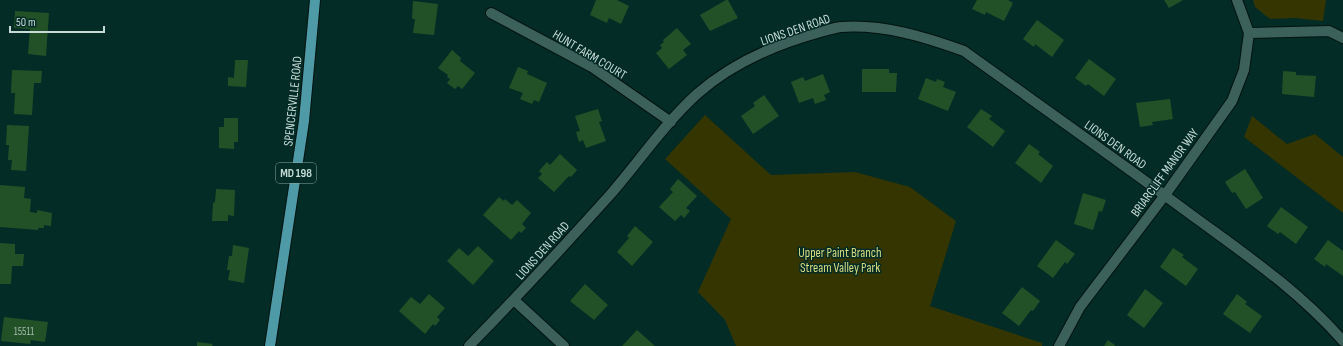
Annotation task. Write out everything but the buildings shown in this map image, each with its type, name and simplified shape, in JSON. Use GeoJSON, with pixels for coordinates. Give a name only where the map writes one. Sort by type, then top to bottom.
{"type":"FeatureCollection","features":[{"type":"Feature","properties":{"kind":"main road","name":"SPENCERVILLE ROAD"},"geometry":{"type":"LineString","coordinates":[[270,346],[304,121],[315,0]]}},
{"type":"Feature","properties":{"kind":"street","name":"BRIARCLIFF MANOR WAY"},"geometry":{"type":"LineString","coordinates":[[1059,346],[1080,307],[1165,195],[1232,101],[1244,70],[1249,33],[1237,0]]}},
{"type":"Feature","properties":{"kind":"street","name":"HUNT FARM COURT"},"geometry":{"type":"LineString","coordinates":[[491,13],[592,67],[671,122]]}},
{"type":"Feature","properties":{"kind":"street","name":"LIONS DEN ROAD"},"geometry":{"type":"LineString","coordinates":[[469,346],[514,300],[609,196],[671,122],[697,94],[731,69],[768,51],[803,37],[840,27],[868,27],[896,31],[930,39],[964,52],[1165,195],[1291,288],[1323,318],[1343,341]]}},
{"type":"Feature","properties":{"kind":"street"},"geometry":{"type":"LineString","coordinates":[[1249,33],[1329,31],[1343,38]]}},
{"type":"Feature","properties":{"kind":"street"},"geometry":{"type":"LineString","coordinates":[[514,300],[564,346]]}},
{"type":"Feature","properties":{"kind":"green space"},"geometry":{"type":"Polygon","coordinates":[[[1253,0],[1326,0],[1323,21],[1295,18],[1270,19],[1255,7],[1253,0]]]}},
{"type":"Feature","properties":{"kind":"green space","name":"Upper Paint Branch Stream Valley Park"},"geometry":{"type":"Polygon","coordinates":[[[705,115],[771,175],[855,172],[910,187],[956,221],[930,306],[1042,343],[1042,346],[736,346],[725,320],[698,292],[731,219],[665,159],[705,115]]]}},
{"type":"Feature","properties":{"kind":"green space"},"geometry":{"type":"Polygon","coordinates":[[[1252,116],[1287,144],[1315,134],[1343,157],[1343,213],[1244,137],[1252,116]]]}}]}
